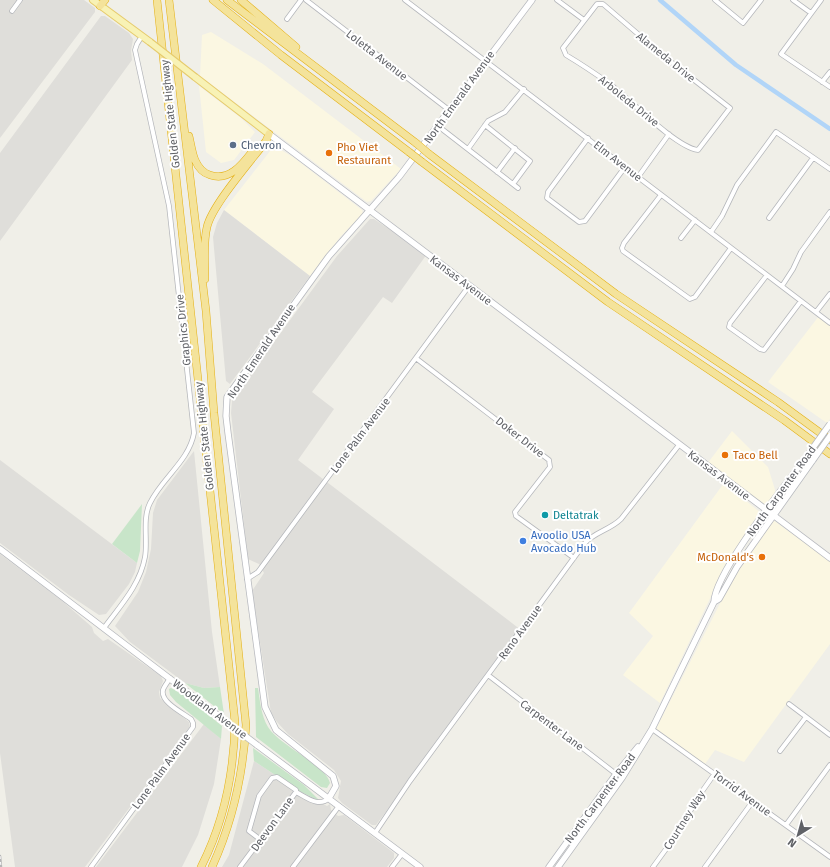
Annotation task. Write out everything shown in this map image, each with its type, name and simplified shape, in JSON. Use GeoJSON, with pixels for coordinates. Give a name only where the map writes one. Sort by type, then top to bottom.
{"type":"FeatureCollection","features":[{"type":"Feature","properties":{"kind":"highway"},"geometry":{"type":"LineString","coordinates":[[101,3],[106,0]]}},
{"type":"Feature","properties":{"kind":"highway"},"geometry":{"type":"LineString","coordinates":[[152,0],[163,46]]}},
{"type":"Feature","properties":{"kind":"highway","name":"Golden State Highway"},"geometry":{"type":"LineString","coordinates":[[157,0],[235,722],[235,748],[229,786],[219,823],[201,867]]}},
{"type":"Feature","properties":{"kind":"highway","name":"Golden State Highway"},"geometry":{"type":"LineString","coordinates":[[169,0],[206,312],[214,413],[246,725],[244,753],[237,795],[226,833],[212,867]]}},
{"type":"Feature","properties":{"kind":"highway"},"geometry":{"type":"LineString","coordinates":[[213,0],[291,64],[612,305],[784,420],[830,454]]}},
{"type":"Feature","properties":{"kind":"highway"},"geometry":{"type":"LineString","coordinates":[[227,0],[616,294],[778,402],[830,440]]}},
{"type":"Feature","properties":{"kind":"highway"},"geometry":{"type":"LineString","coordinates":[[240,0],[370,108]]}},
{"type":"Feature","properties":{"kind":"highway"},"geometry":{"type":"LineString","coordinates":[[182,106],[195,162],[209,175],[220,177],[233,172],[263,138],[269,134]]}},
{"type":"Feature","properties":{"kind":"highway"},"geometry":{"type":"LineString","coordinates":[[206,312],[205,241],[207,226],[213,212],[266,141],[269,134]]}},
{"type":"Feature","properties":{"kind":"main road","name":"Kansas Avenue"},"geometry":{"type":"LineString","coordinates":[[93,0],[101,3],[368,210],[830,558]]}},
{"type":"Feature","properties":{"kind":"main road","name":"North Emerald Avenue"},"geometry":{"type":"LineString","coordinates":[[329,798],[336,786],[333,776],[281,734],[273,726],[266,711],[226,416],[227,397],[329,256],[368,210],[399,177],[532,0]]}},
{"type":"Feature","properties":{"kind":"main road","name":"North Carpenter Road"},"geometry":{"type":"LineString","coordinates":[[558,867],[622,778],[652,729],[714,602],[714,595],[730,565],[830,424]]}},
{"type":"Feature","properties":{"kind":"main road","name":"North Carpenter Road"},"geometry":{"type":"LineString","coordinates":[[714,602],[719,599],[736,566],[830,436]]}},
{"type":"Feature","properties":{"kind":"main road","name":"Woodland Avenue"},"geometry":{"type":"LineString","coordinates":[[0,549],[420,867]]}},
{"type":"Feature","properties":{"kind":"main road","name":"North Carpenter Road"},"geometry":{"type":"LineString","coordinates":[[549,867],[616,774],[652,729]]}},
{"type":"Feature","properties":{"kind":"main road"},"geometry":{"type":"LineString","coordinates":[[595,816],[598,806],[617,780],[616,774]]}},
{"type":"Feature","properties":{"kind":"main road"},"geometry":{"type":"LineString","coordinates":[[558,867],[561,856],[574,838],[574,833]]}},
{"type":"Feature","properties":{"kind":"street"},"geometry":{"type":"LineString","coordinates":[[12,11],[20,0]]}},
{"type":"Feature","properties":{"kind":"street"},"geometry":{"type":"LineString","coordinates":[[287,18],[301,0]]}},
{"type":"Feature","properties":{"kind":"street","name":"Loletta Avenue"},"geometry":{"type":"LineString","coordinates":[[306,0],[449,110]]}},
{"type":"Feature","properties":{"kind":"street","name":"Elm Avenue"},"geometry":{"type":"LineString","coordinates":[[405,0],[485,61],[524,88],[661,195],[830,323]]}},
{"type":"Feature","properties":{"kind":"street"},"geometry":{"type":"LineString","coordinates":[[557,0],[584,20]]}},
{"type":"Feature","properties":{"kind":"street"},"geometry":{"type":"LineString","coordinates":[[715,0],[743,23],[761,0]]}},
{"type":"Feature","properties":{"kind":"street"},"geometry":{"type":"LineString","coordinates":[[793,0],[811,14]]}},
{"type":"Feature","properties":{"kind":"street"},"geometry":{"type":"LineString","coordinates":[[821,0],[781,54],[830,87]]}},
{"type":"Feature","properties":{"kind":"street","name":"Alameda Drive"},"geometry":{"type":"LineString","coordinates":[[584,20],[597,4],[603,4],[666,58],[730,108],[698,150]]}},
{"type":"Feature","properties":{"kind":"street","name":"Arboleda Drive"},"geometry":{"type":"LineString","coordinates":[[584,20],[562,48],[566,54],[609,84],[669,134],[692,150],[698,150]]}},
{"type":"Feature","properties":{"kind":"street","name":"Graphics Drive"},"geometry":{"type":"LineString","coordinates":[[104,628],[128,596],[139,578],[145,558],[146,518],[149,504],[186,453],[194,433],[169,206],[135,50],[142,36]]}},
{"type":"Feature","properties":{"kind":"street"},"geometry":{"type":"LineString","coordinates":[[822,82],[830,72]]}},
{"type":"Feature","properties":{"kind":"street"},"geometry":{"type":"LineString","coordinates":[[468,149],[490,119],[506,110],[524,88]]}},
{"type":"Feature","properties":{"kind":"street"},"geometry":{"type":"LineString","coordinates":[[485,125],[530,161],[513,184]]}},
{"type":"Feature","properties":{"kind":"street"},"geometry":{"type":"LineString","coordinates":[[438,126],[518,188]]}},
{"type":"Feature","properties":{"kind":"street"},"geometry":{"type":"LineString","coordinates":[[711,232],[722,216],[737,185],[776,132],[830,169]]}},
{"type":"Feature","properties":{"kind":"street"},"geometry":{"type":"LineString","coordinates":[[638,177],[669,134]]}},
{"type":"Feature","properties":{"kind":"street"},"geometry":{"type":"LineString","coordinates":[[588,138],[548,192],[547,198],[579,222],[585,221],[625,167]]}},
{"type":"Feature","properties":{"kind":"street"},"geometry":{"type":"LineString","coordinates":[[497,172],[515,148]]}},
{"type":"Feature","properties":{"kind":"street"},"geometry":{"type":"LineString","coordinates":[[769,218],[813,158]]}},
{"type":"Feature","properties":{"kind":"street"},"geometry":{"type":"LineString","coordinates":[[661,195],[624,243],[622,248],[623,251],[690,299],[694,297],[731,248]]}},
{"type":"Feature","properties":{"kind":"street"},"geometry":{"type":"LineString","coordinates":[[782,286],[793,269],[801,252],[830,212]]}},
{"type":"Feature","properties":{"kind":"street"},"geometry":{"type":"LineString","coordinates":[[681,238],[695,220]]}},
{"type":"Feature","properties":{"kind":"street"},"geometry":{"type":"LineString","coordinates":[[767,275],[729,327],[760,349],[764,350],[801,301]]}},
{"type":"Feature","properties":{"kind":"street","name":"Lone Palm Avenue"},"geometry":{"type":"LineString","coordinates":[[247,579],[258,572],[417,359],[469,286]]}},
{"type":"Feature","properties":{"kind":"street"},"geometry":{"type":"LineString","coordinates":[[816,312],[830,294]]}},
{"type":"Feature","properties":{"kind":"street","name":"Doker Drive"},"geometry":{"type":"LineString","coordinates":[[417,359],[549,460],[550,467],[514,512],[516,516],[574,558]]}},
{"type":"Feature","properties":{"kind":"street","name":"Reno Avenue"},"geometry":{"type":"LineString","coordinates":[[375,833],[410,781],[574,558],[592,536],[612,526],[621,519],[679,445]]}},
{"type":"Feature","properties":{"kind":"street","name":"Carpenter Lane"},"geometry":{"type":"LineString","coordinates":[[488,676],[616,774]]}},
{"type":"Feature","properties":{"kind":"street","name":"Lone Palm Avenue"},"geometry":{"type":"LineString","coordinates":[[91,867],[193,728],[191,719],[166,700],[163,695],[163,689],[170,678]]}},
{"type":"Feature","properties":{"kind":"street"},"geometry":{"type":"LineString","coordinates":[[789,704],[830,735]]}},
{"type":"Feature","properties":{"kind":"street"},"geometry":{"type":"LineString","coordinates":[[780,751],[806,718]]}},
{"type":"Feature","properties":{"kind":"street","name":"Torrid Avenue"},"geometry":{"type":"LineString","coordinates":[[652,729],[830,857]]}},
{"type":"Feature","properties":{"kind":"street"},"geometry":{"type":"LineString","coordinates":[[786,825],[830,765]]}},
{"type":"Feature","properties":{"kind":"street","name":"Courtney Way"},"geometry":{"type":"LineString","coordinates":[[653,867],[682,826],[696,800],[715,773]]}},
{"type":"Feature","properties":{"kind":"street"},"geometry":{"type":"LineString","coordinates":[[261,840],[249,831],[259,796],[267,784],[272,778],[277,777],[296,790],[296,792]]}},
{"type":"Feature","properties":{"kind":"street","name":"Deevon Lane"},"geometry":{"type":"LineString","coordinates":[[240,867],[296,792],[317,802],[324,802],[329,798]]}},
{"type":"Feature","properties":{"kind":"street"},"geometry":{"type":"LineString","coordinates":[[704,867],[753,801]]}},
{"type":"Feature","properties":{"kind":"street"},"geometry":{"type":"LineString","coordinates":[[293,867],[339,806]]}},
{"type":"Feature","properties":{"kind":"street"},"geometry":{"type":"LineString","coordinates":[[392,867],[402,854]]}},
{"type":"Feature","properties":{"kind":"shaded area"},"geometry":{"type":"Polygon","coordinates":[[[0,0],[84,0],[95,8],[95,12],[0,138],[0,0]]]}},
{"type":"Feature","properties":{"kind":"shaded area"},"geometry":{"type":"Polygon","coordinates":[[[101,16],[105,16],[129,33],[133,39],[131,51],[132,60],[0,241],[0,153],[101,16]]]}},
{"type":"Feature","properties":{"kind":"shaded area"},"geometry":{"type":"Polygon","coordinates":[[[211,32],[263,64],[401,169],[371,201],[367,202],[200,76],[202,35],[211,32]]]}},
{"type":"Feature","properties":{"kind":"shaded area"},"geometry":{"type":"Polygon","coordinates":[[[199,86],[241,118],[255,132],[234,160],[221,163],[206,152],[199,86]]]}},
{"type":"Feature","properties":{"kind":"shaded area"},"geometry":{"type":"Polygon","coordinates":[[[274,146],[293,157],[362,210],[363,214],[341,236],[310,276],[224,210],[274,146]]]}},
{"type":"Feature","properties":{"kind":"shaded area"},"geometry":{"type":"Polygon","coordinates":[[[224,210],[310,276],[230,384],[226,381],[213,237],[217,223],[224,210]]]}},
{"type":"Feature","properties":{"kind":"shaded area"},"geometry":{"type":"Polygon","coordinates":[[[370,219],[374,219],[427,254],[392,303],[383,297],[312,392],[334,409],[298,460],[521,630],[376,825],[372,825],[342,803],[338,798],[341,781],[334,770],[288,734],[271,713],[252,591],[264,573],[259,564],[248,559],[231,413],[232,400],[238,391],[337,256],[370,219]]]}},
{"type":"Feature","properties":{"kind":"shaded area"},"geometry":{"type":"Polygon","coordinates":[[[819,316],[830,325],[830,419],[827,423],[768,382],[819,316]]]}},
{"type":"Feature","properties":{"kind":"shaded area"},"geometry":{"type":"Polygon","coordinates":[[[732,431],[768,467],[776,493],[766,508],[707,464],[732,431]]]}},
{"type":"Feature","properties":{"kind":"shaded area"},"geometry":{"type":"Polygon","coordinates":[[[194,451],[212,632],[220,687],[204,688],[185,683],[130,642],[115,626],[138,592],[146,572],[151,549],[153,513],[157,500],[194,451]]]}},
{"type":"Feature","properties":{"kind":"shaded area"},"geometry":{"type":"Polygon","coordinates":[[[0,460],[137,563],[135,572],[129,584],[106,614],[99,615],[69,595],[0,543],[0,460]]]}},
{"type":"Feature","properties":{"kind":"shaded area"},"geometry":{"type":"Polygon","coordinates":[[[724,483],[761,513],[726,565],[660,703],[623,675],[653,636],[629,613],[724,483]]]}},
{"type":"Feature","properties":{"kind":"shaded area"},"geometry":{"type":"Polygon","coordinates":[[[773,520],[830,561],[830,644],[744,762],[715,750],[705,764],[656,729],[734,576],[773,520]]]}},
{"type":"Feature","properties":{"kind":"shaded area"},"geometry":{"type":"Polygon","coordinates":[[[0,554],[61,600],[92,627],[94,633],[103,641],[108,639],[161,676],[163,681],[159,692],[160,698],[189,722],[190,727],[85,867],[15,867],[0,753],[0,554]]]}},
{"type":"Feature","properties":{"kind":"shaded area"},"geometry":{"type":"Polygon","coordinates":[[[204,724],[221,739],[214,784],[198,835],[182,867],[96,867],[204,724]]]}},
{"type":"Feature","properties":{"kind":"shaded area"},"geometry":{"type":"Polygon","coordinates":[[[254,761],[301,792],[327,806],[330,804],[331,810],[338,816],[344,815],[394,853],[394,858],[387,867],[222,867],[229,855],[254,761]]]}},
{"type":"Feature","properties":{"kind":"green space"},"geometry":{"type":"Polygon","coordinates":[[[142,504],[140,551],[137,563],[112,544],[142,504]]]}},
{"type":"Feature","properties":{"kind":"green space"},"geometry":{"type":"Polygon","coordinates":[[[185,683],[204,688],[220,687],[224,714],[185,683]]]}},
{"type":"Feature","properties":{"kind":"green space"},"geometry":{"type":"Polygon","coordinates":[[[171,688],[186,696],[222,726],[221,739],[176,702],[170,695],[169,689],[171,688]]]}},
{"type":"Feature","properties":{"kind":"green space"},"geometry":{"type":"Polygon","coordinates":[[[255,688],[258,688],[262,713],[268,727],[282,741],[312,762],[327,776],[330,783],[327,788],[321,787],[256,737],[255,688]]]}},
{"type":"Feature","properties":{"kind":"green space"},"geometry":{"type":"Polygon","coordinates":[[[253,748],[304,785],[320,801],[301,792],[254,761],[253,748]]]}},
{"type":"Feature","properties":{"kind":"waterway"},"geometry":{"type":"LineString","coordinates":[[660,0],[736,65],[830,129]]}},
{"type":"Feature","properties":{"kind":"railway"},"geometry":{"type":"LineString","coordinates":[[0,856],[1,867]]}},
{"type":"Feature","properties":{"kind":"place","name":"Chevron"},"geometry":{"type":"Point","coordinates":[233,145]}},
{"type":"Feature","properties":{"kind":"place","name":"Pho Viet Restaurant"},"geometry":{"type":"Point","coordinates":[329,153]}},
{"type":"Feature","properties":{"kind":"place","name":"Taco Bell"},"geometry":{"type":"Point","coordinates":[725,455]}},
{"type":"Feature","properties":{"kind":"place","name":"Deltatrak"},"geometry":{"type":"Point","coordinates":[545,515]}},
{"type":"Feature","properties":{"kind":"place","name":"Avoolio USA Avocado Hub"},"geometry":{"type":"Point","coordinates":[523,541]}},
{"type":"Feature","properties":{"kind":"place","name":"McDonald's"},"geometry":{"type":"Point","coordinates":[762,557]}}]}
